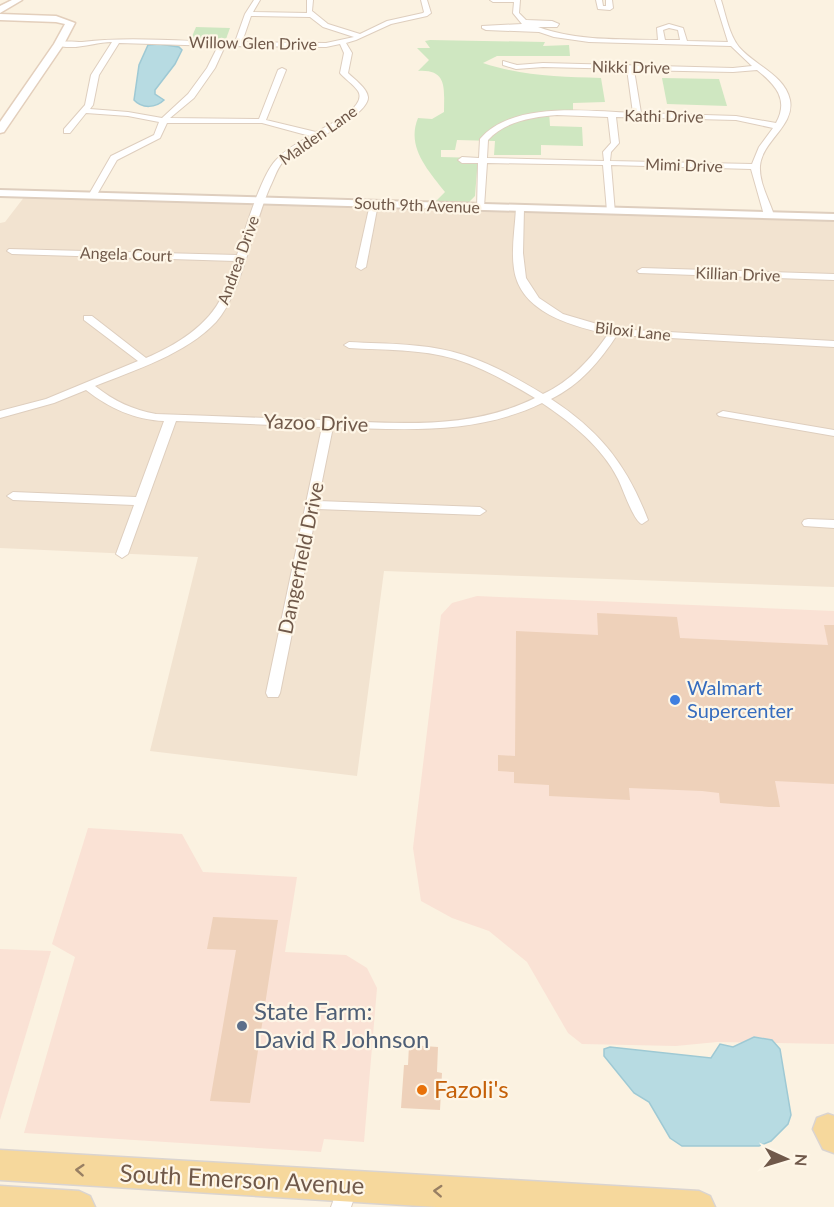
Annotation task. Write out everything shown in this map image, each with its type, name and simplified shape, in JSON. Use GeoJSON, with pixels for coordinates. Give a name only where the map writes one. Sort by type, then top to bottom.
{"type":"FeatureCollection","features":[{"type":"Feature","properties":{"kind":"main road"},"geometry":{"type":"LineString","coordinates":[[0,10],[18,0]]}},
{"type":"Feature","properties":{"kind":"main road"},"geometry":{"type":"LineString","coordinates":[[0,17],[68,21],[70,27],[0,130]]}},
{"type":"Feature","properties":{"kind":"main road","name":"South Emerson Avenue"},"geometry":{"type":"LineString","coordinates":[[0,1165],[345,1196],[699,1207]]}},
{"type":"Feature","properties":{"kind":"main road"},"geometry":{"type":"LineString","coordinates":[[0,1202],[79,1207]]}},
{"type":"Feature","properties":{"kind":"street"},"geometry":{"type":"LineString","coordinates":[[237,45],[257,0]]}},
{"type":"Feature","properties":{"kind":"street"},"geometry":{"type":"LineString","coordinates":[[310,0],[308,9],[311,15],[325,26],[361,36]]}},
{"type":"Feature","properties":{"kind":"street","name":"Willow Glen Drive"},"geometry":{"type":"LineString","coordinates":[[59,44],[117,40],[315,46],[342,42],[361,36],[387,23],[425,15],[428,13],[424,0]]}},
{"type":"Feature","properties":{"kind":"street"},"geometry":{"type":"LineString","coordinates":[[493,0],[517,0],[516,12],[526,24],[538,30]]}},
{"type":"Feature","properties":{"kind":"street"},"geometry":{"type":"LineString","coordinates":[[599,0],[600,8],[606,9],[610,8],[609,0]]}},
{"type":"Feature","properties":{"kind":"street"},"geometry":{"type":"LineString","coordinates":[[717,0],[732,44],[784,94],[786,109],[760,150],[755,167],[769,216]]}},
{"type":"Feature","properties":{"kind":"street"},"geometry":{"type":"LineString","coordinates":[[249,14],[311,15]]}},
{"type":"Feature","properties":{"kind":"street"},"geometry":{"type":"LineString","coordinates":[[526,24],[484,27],[538,30],[581,40],[732,44]]}},
{"type":"Feature","properties":{"kind":"street"},"geometry":{"type":"LineString","coordinates":[[662,42],[658,29],[669,26],[681,29],[684,42]]}},
{"type":"Feature","properties":{"kind":"street"},"geometry":{"type":"LineString","coordinates":[[67,131],[90,102],[95,75],[117,40]]}},
{"type":"Feature","properties":{"kind":"street","name":"Malden Lane"},"geometry":{"type":"LineString","coordinates":[[260,200],[270,175],[280,159],[352,114],[362,104],[364,98],[360,88],[344,74],[348,53],[342,42]]}},
{"type":"Feature","properties":{"kind":"street"},"geometry":{"type":"LineString","coordinates":[[92,195],[114,158],[154,139],[173,108],[191,96],[211,68],[222,44]]}},
{"type":"Feature","properties":{"kind":"street","name":"Nikki Drive"},"geometry":{"type":"LineString","coordinates":[[506,63],[516,67],[729,70],[756,68]]}},
{"type":"Feature","properties":{"kind":"street"},"geometry":{"type":"LineString","coordinates":[[630,67],[637,115]]}},
{"type":"Feature","properties":{"kind":"street"},"geometry":{"type":"LineString","coordinates":[[262,121],[282,70]]}},
{"type":"Feature","properties":{"kind":"street"},"geometry":{"type":"LineString","coordinates":[[85,111],[165,120],[262,121],[317,135]]}},
{"type":"Feature","properties":{"kind":"street","name":"Kathi Drive"},"geometry":{"type":"LineString","coordinates":[[482,160],[483,141],[491,131],[524,117],[550,114],[736,118],[777,126]]}},
{"type":"Feature","properties":{"kind":"street"},"geometry":{"type":"LineString","coordinates":[[612,115],[615,143],[607,152],[612,211]]}},
{"type":"Feature","properties":{"kind":"street","name":"Mimi Drive"},"geometry":{"type":"LineString","coordinates":[[462,160],[755,167]]}},
{"type":"Feature","properties":{"kind":"street"},"geometry":{"type":"LineString","coordinates":[[480,207],[482,160]]}},
{"type":"Feature","properties":{"kind":"street","name":"South 9th Avenue"},"geometry":{"type":"LineString","coordinates":[[0,193],[834,217]]}},
{"type":"Feature","properties":{"kind":"street","name":"Andrea Drive"},"geometry":{"type":"LineString","coordinates":[[88,386],[146,362],[181,344],[212,320],[227,297],[260,200]]}},
{"type":"Feature","properties":{"kind":"street"},"geometry":{"type":"LineString","coordinates":[[361,267],[374,204]]}},
{"type":"Feature","properties":{"kind":"street","name":"Biloxi Lane"},"geometry":{"type":"LineString","coordinates":[[520,208],[519,270],[525,286],[541,304],[561,316],[614,332],[834,344]]}},
{"type":"Feature","properties":{"kind":"street","name":"Angela Court"},"geometry":{"type":"LineString","coordinates":[[12,251],[241,258]]}},
{"type":"Feature","properties":{"kind":"street","name":"Killian Drive"},"geometry":{"type":"LineString","coordinates":[[642,271],[834,277]]}},
{"type":"Feature","properties":{"kind":"street"},"geometry":{"type":"LineString","coordinates":[[88,318],[146,362]]}},
{"type":"Feature","properties":{"kind":"street","name":"Yazoo Drive"},"geometry":{"type":"LineString","coordinates":[[88,386],[106,401],[122,410],[146,416],[423,427],[465,423],[504,415],[544,398],[581,374],[601,354],[614,332]]}},
{"type":"Feature","properties":{"kind":"street"},"geometry":{"type":"LineString","coordinates":[[349,345],[423,350],[465,358],[544,398],[572,418],[602,445],[623,473],[642,520]]}},
{"type":"Feature","properties":{"kind":"street"},"geometry":{"type":"LineString","coordinates":[[0,415],[50,401],[88,386]]}},
{"type":"Feature","properties":{"kind":"street"},"geometry":{"type":"LineString","coordinates":[[723,414],[834,433]]}},
{"type":"Feature","properties":{"kind":"street"},"geometry":{"type":"LineString","coordinates":[[122,554],[171,418]]}},
{"type":"Feature","properties":{"kind":"street","name":"Dangerfield Drive"},"geometry":{"type":"LineString","coordinates":[[273,693],[328,424]]}},
{"type":"Feature","properties":{"kind":"street"},"geometry":{"type":"LineString","coordinates":[[13,496],[142,501]]}},
{"type":"Feature","properties":{"kind":"street"},"geometry":{"type":"LineString","coordinates":[[312,505],[480,511]]}},
{"type":"Feature","properties":{"kind":"street"},"geometry":{"type":"LineString","coordinates":[[808,523],[834,524]]}},
{"type":"Feature","properties":{"kind":"shaded area"},"geometry":{"type":"Polygon","coordinates":[[[25,196],[834,221],[834,587],[384,571],[357,776],[150,751],[198,557],[0,548],[0,223],[5,222],[25,196]]]}},
{"type":"Feature","properties":{"kind":"shaded area"},"geometry":{"type":"Polygon","coordinates":[[[477,596],[834,611],[834,1044],[717,1042],[676,1046],[582,1044],[568,1033],[527,962],[489,931],[452,918],[421,901],[413,848],[441,615],[452,603],[477,596]]]}},
{"type":"Feature","properties":{"kind":"shaded area"},"geometry":{"type":"Polygon","coordinates":[[[88,828],[182,834],[203,872],[297,877],[285,952],[346,955],[367,968],[377,988],[364,1142],[324,1139],[321,1152],[24,1133],[75,957],[52,944],[88,828]]]}},
{"type":"Feature","properties":{"kind":"shaded area"},"geometry":{"type":"Polygon","coordinates":[[[0,949],[51,951],[0,1120],[0,949]]]}},
{"type":"Feature","properties":{"kind":"green space"},"geometry":{"type":"Polygon","coordinates":[[[196,27],[230,28],[226,39],[191,39],[196,27]]]}},
{"type":"Feature","properties":{"kind":"green space"},"geometry":{"type":"Polygon","coordinates":[[[425,41],[545,42],[543,46],[569,45],[570,56],[497,56],[483,63],[527,73],[601,78],[605,102],[573,103],[573,111],[549,111],[550,126],[582,127],[583,146],[541,145],[541,155],[494,155],[495,141],[457,140],[455,150],[441,150],[441,157],[478,158],[475,196],[469,202],[436,201],[445,192],[426,167],[415,139],[418,118],[432,119],[444,112],[444,88],[439,77],[428,71],[418,71],[429,60],[417,48],[430,48],[425,41]]]}},
{"type":"Feature","properties":{"kind":"green space"},"geometry":{"type":"Polygon","coordinates":[[[662,78],[719,79],[727,106],[667,104],[662,78]]]}},
{"type":"Feature","properties":{"kind":"water"},"geometry":{"type":"Polygon","coordinates":[[[148,45],[179,47],[182,50],[175,64],[155,90],[155,94],[164,100],[157,105],[141,105],[134,100],[139,65],[148,45]]]}},
{"type":"Feature","properties":{"kind":"water"},"geometry":{"type":"Polygon","coordinates":[[[754,1037],[772,1040],[780,1049],[791,1115],[788,1124],[771,1141],[759,1146],[682,1146],[670,1138],[649,1102],[634,1093],[604,1056],[604,1049],[610,1047],[711,1058],[720,1044],[733,1047],[754,1037]]]}},
{"type":"Feature","properties":{"kind":"building","name":"Walmart Supercenter"},"geometry":{"type":"Polygon","coordinates":[[[597,613],[677,617],[680,638],[828,645],[824,625],[834,625],[834,784],[775,781],[780,807],[769,807],[720,803],[719,793],[702,791],[629,788],[630,800],[549,796],[549,785],[514,783],[514,772],[498,771],[498,755],[515,756],[516,631],[598,635],[597,613]]]}},
{"type":"Feature","properties":{"kind":"building","name":"State Farm: David R Johnson"},"geometry":{"type":"Polygon","coordinates":[[[213,917],[278,920],[250,1103],[210,1101],[236,950],[207,949],[213,917]]]}},
{"type":"Feature","properties":{"kind":"building","name":"Fazoli's"},"geometry":{"type":"Polygon","coordinates":[[[409,1045],[438,1047],[437,1072],[442,1073],[440,1110],[401,1108],[404,1065],[408,1065],[409,1045]]]}},
{"type":"Feature","properties":{"kind":"place","name":"Walmart Supercenter"},"geometry":{"type":"Point","coordinates":[675,700]}},
{"type":"Feature","properties":{"kind":"place","name":"State Farm: David R Johnson"},"geometry":{"type":"Point","coordinates":[242,1026]}},
{"type":"Feature","properties":{"kind":"place","name":"Fazoli's"},"geometry":{"type":"Point","coordinates":[422,1090]}}]}
